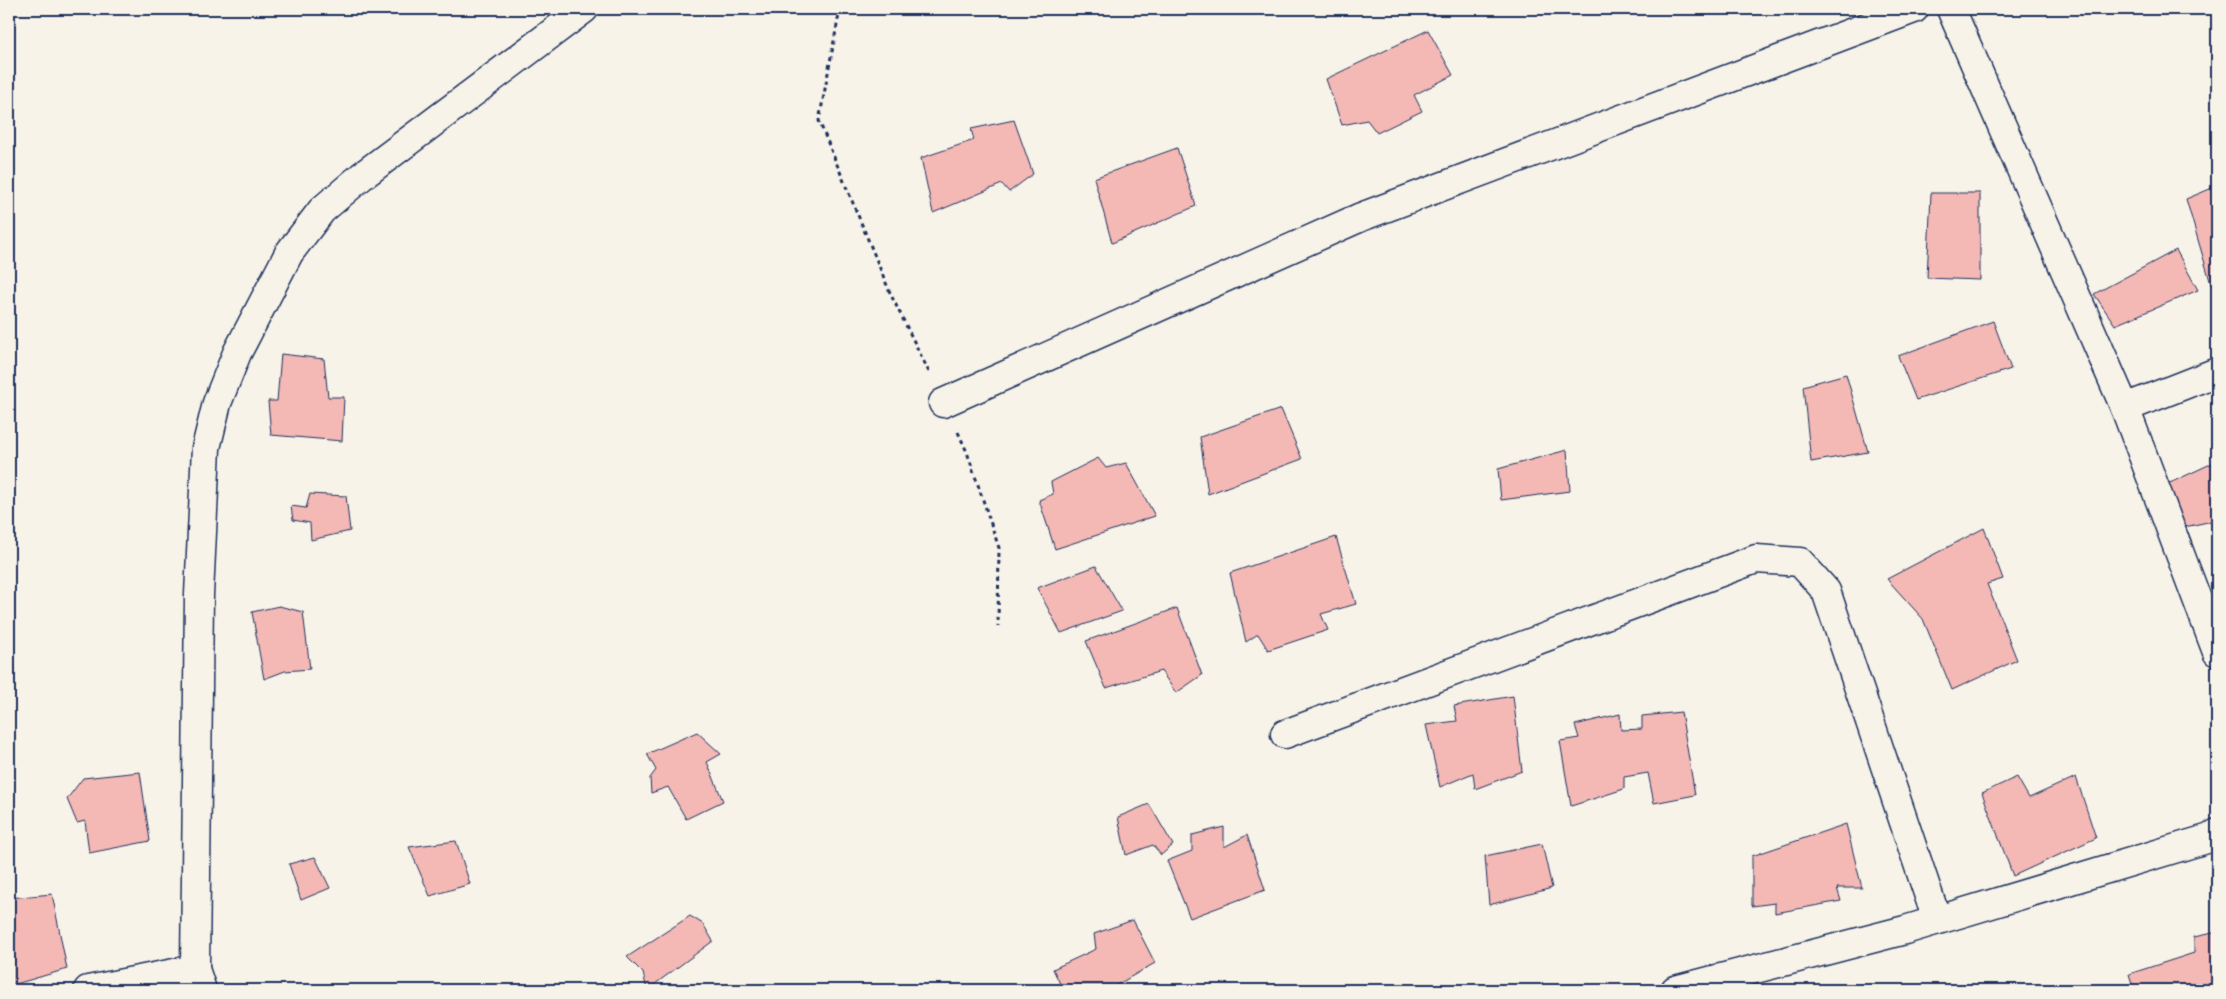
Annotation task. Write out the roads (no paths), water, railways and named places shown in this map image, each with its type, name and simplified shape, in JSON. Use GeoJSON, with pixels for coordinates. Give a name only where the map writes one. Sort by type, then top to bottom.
{"type":"FeatureCollection","features":[{"type":"Feature","properties":{"kind":"street"},"geometry":{"type":"LineString","coordinates":[[88,990],[199,980],[199,605],[206,448],[217,403],[237,353],[289,253],[322,210],[362,176],[584,9]]}},
{"type":"Feature","properties":{"kind":"street"},"geometry":{"type":"LineString","coordinates":[[944,403],[1361,217],[1914,9]]}},
{"type":"Feature","properties":{"kind":"street"},"geometry":{"type":"LineString","coordinates":[[1951,9],[2125,408],[2217,652]]}},
{"type":"Feature","properties":{"kind":"street"},"geometry":{"type":"LineString","coordinates":[[2125,408],[2217,372]]}},
{"type":"Feature","properties":{"kind":"street"},"geometry":{"type":"LineString","coordinates":[[1285,734],[1756,559],[1800,562],[1826,591],[1937,920]]}},
{"type":"Feature","properties":{"kind":"street"},"geometry":{"type":"LineString","coordinates":[[1675,990],[1937,920],[2215,841]]}}]}
